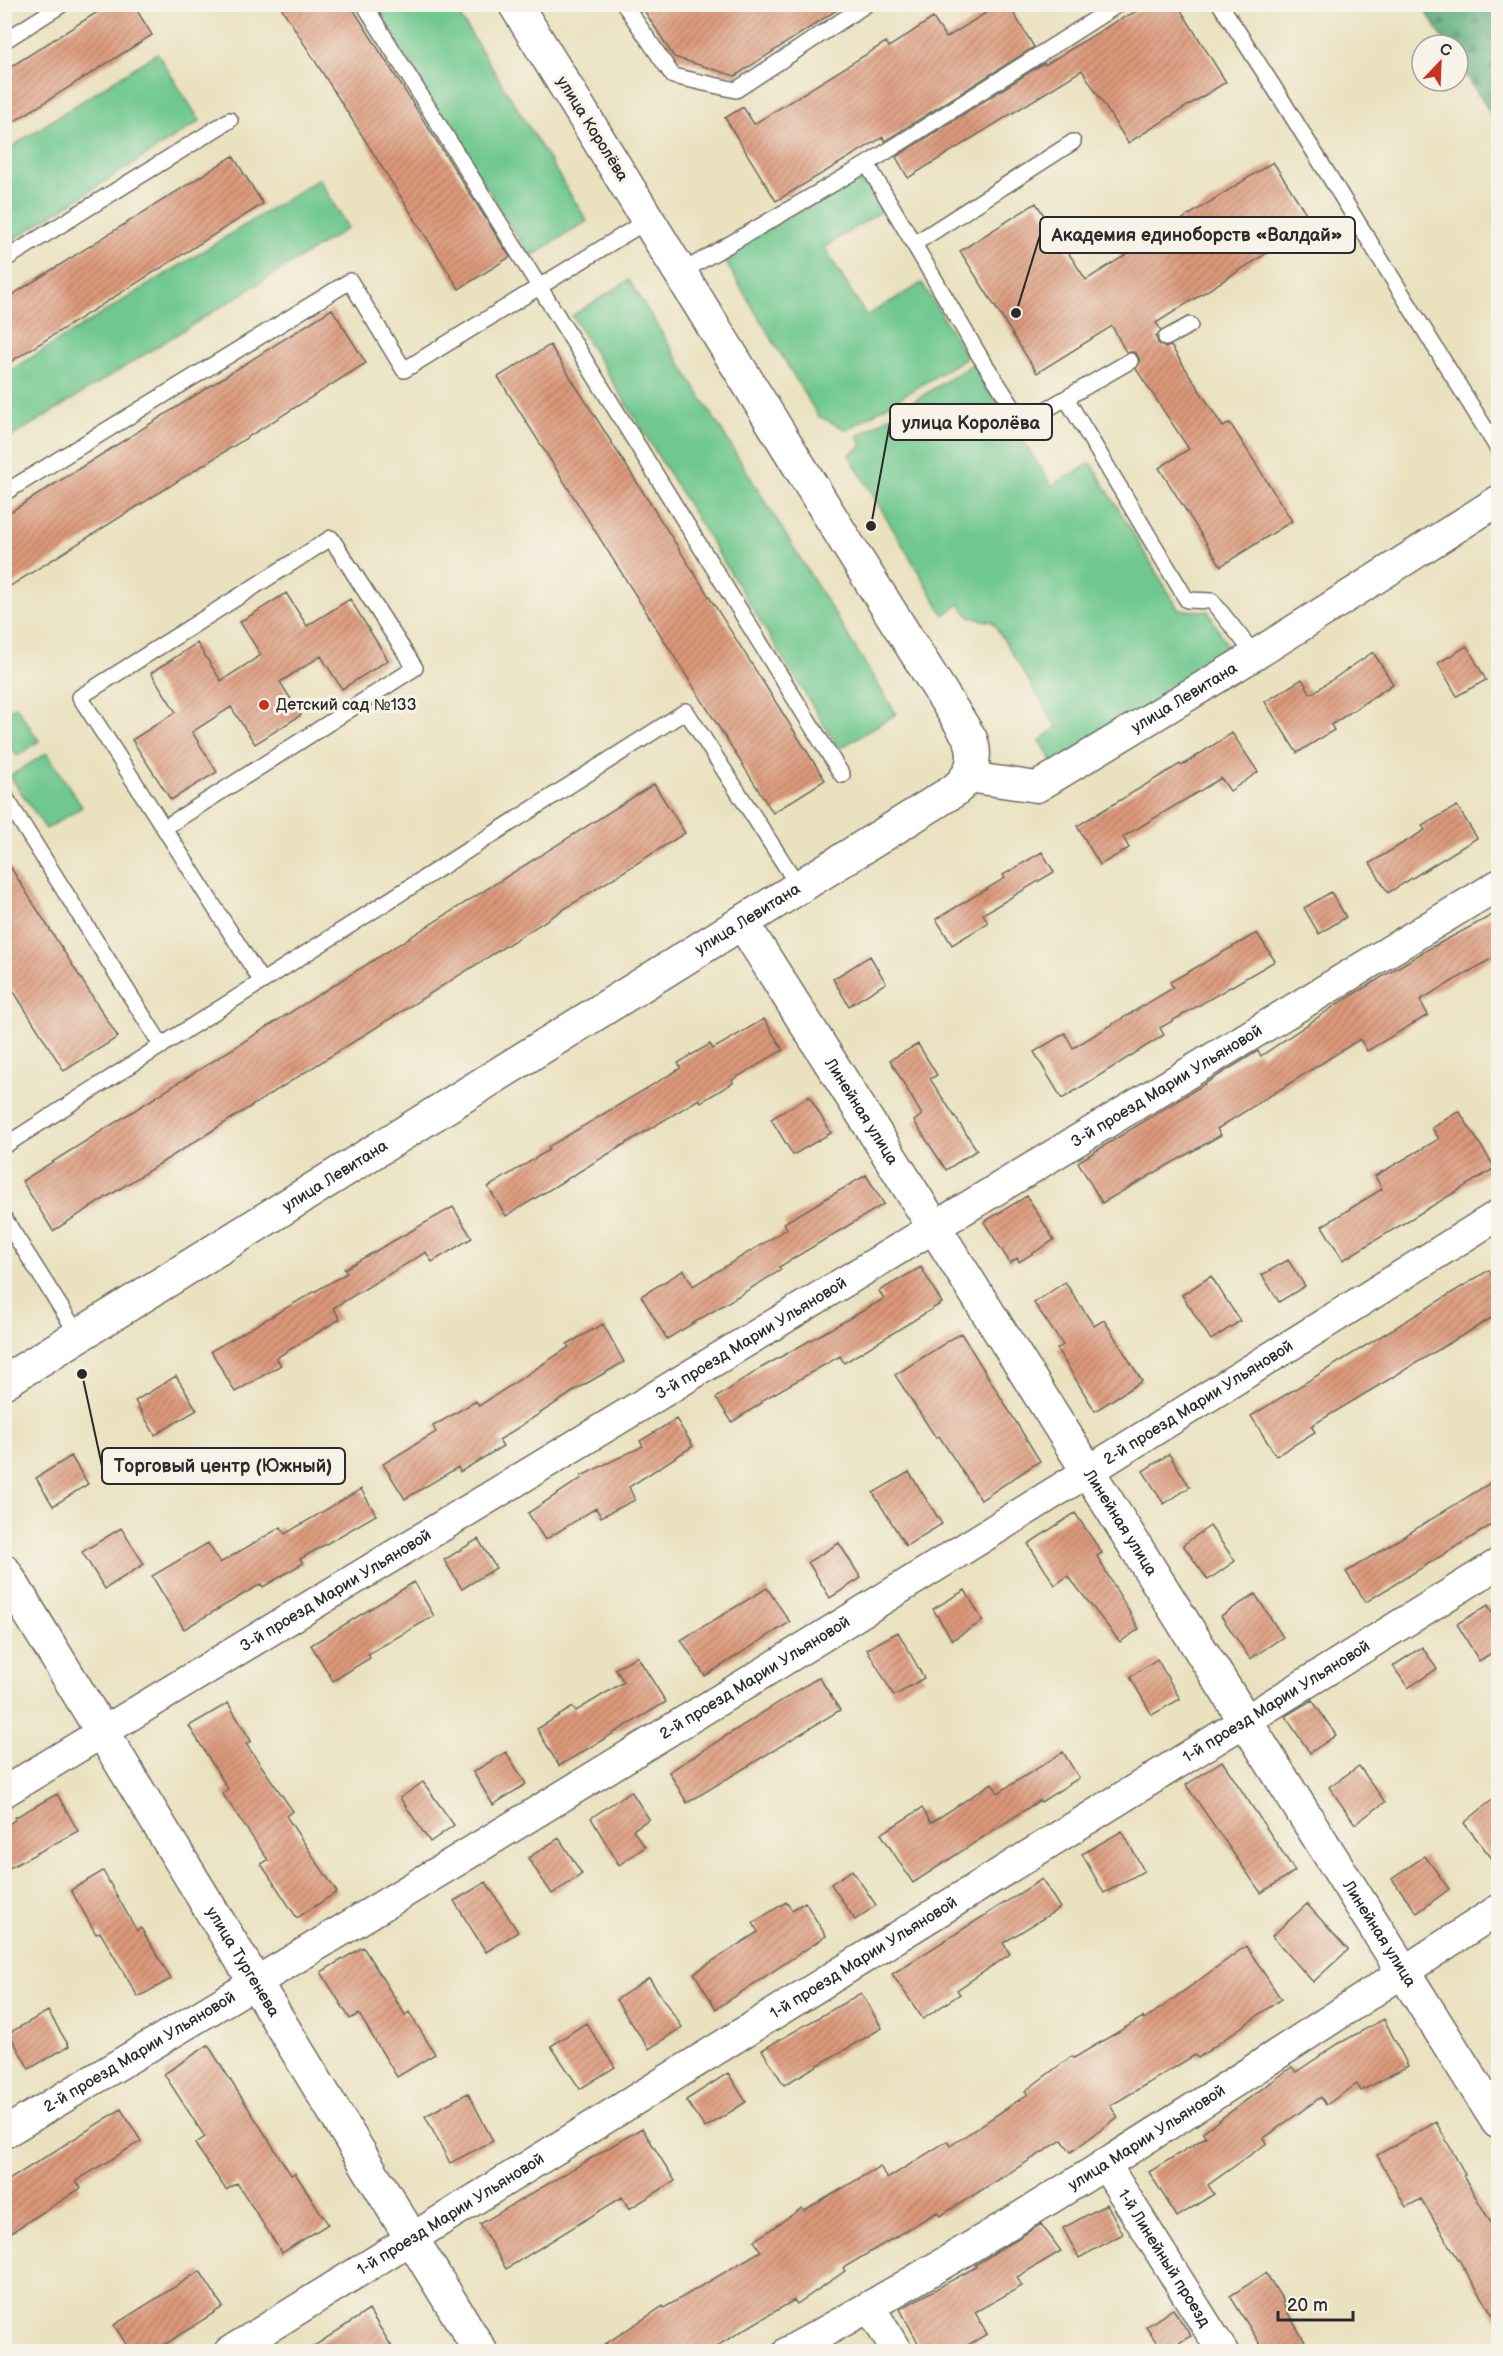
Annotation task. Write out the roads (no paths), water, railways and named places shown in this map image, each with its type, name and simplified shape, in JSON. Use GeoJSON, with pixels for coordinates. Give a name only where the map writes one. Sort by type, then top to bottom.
{"type":"FeatureCollection","features":[{"type":"Feature","properties":{"kind":"main road","name":"улица Королёва"},"geometry":{"type":"LineString","coordinates":[[515,4],[970,738],[974,760],[968,777]]}},
{"type":"Feature","properties":{"kind":"main road","name":"улица Левитана"},"geometry":{"type":"LineString","coordinates":[[4,1382],[955,790],[968,777]]}},
{"type":"Feature","properties":{"kind":"main road","name":"Линейная улица"},"geometry":{"type":"LineString","coordinates":[[742,922],[1498,2121]]}},
{"type":"Feature","properties":{"kind":"main road","name":"улица Тургенева"},"geometry":{"type":"LineString","coordinates":[[4,1571],[481,2352]]}},
{"type":"Feature","properties":{"kind":"street","name":"улица Левитана"},"geometry":{"type":"LineString","coordinates":[[968,777],[1037,787],[1255,655],[1498,501]]}},
{"type":"Feature","properties":{"kind":"street","name":"3-й проезд Марии Ульяновой"},"geometry":{"type":"LineString","coordinates":[[4,1792],[1498,885]]}},
{"type":"Feature","properties":{"kind":"street","name":"2-й проезд Марии Ульяновой"},"geometry":{"type":"LineString","coordinates":[[4,2133],[256,1983],[1089,1472],[1498,1215]]}},
{"type":"Feature","properties":{"kind":"street","name":"1-й проезд Марии Ульяновой"},"geometry":{"type":"LineString","coordinates":[[229,2352],[1498,1564]]}},
{"type":"Feature","properties":{"kind":"street","name":"улица Марии Ульяновой"},"geometry":{"type":"LineString","coordinates":[[788,2352],[870,2307],[1105,2164],[1498,1910]]}},
{"type":"Feature","properties":{"kind":"street","name":"1-й Линейный проезд"},"geometry":{"type":"LineString","coordinates":[[1105,2164],[1223,2352]]}},
{"type":"Feature","properties":{"kind":"street"},"geometry":{"type":"LineString","coordinates":[[870,2307],[897,2352]]}},
{"type":"Feature","properties":{"kind":"lane"},"geometry":{"type":"LineString","coordinates":[[4,41],[63,4]]}},
{"type":"Feature","properties":{"kind":"lane"},"geometry":{"type":"LineString","coordinates":[[364,4],[842,775]]}},
{"type":"Feature","properties":{"kind":"lane"},"geometry":{"type":"LineString","coordinates":[[624,4],[673,76],[736,90],[867,4]]}},
{"type":"Feature","properties":{"kind":"lane"},"geometry":{"type":"LineString","coordinates":[[680,273],[867,164],[1119,4]]}},
{"type":"Feature","properties":{"kind":"lane"},"geometry":{"type":"LineString","coordinates":[[1220,4],[1289,110],[1498,449]]}},
{"type":"Feature","properties":{"kind":"lane"},"geometry":{"type":"LineString","coordinates":[[4,261],[230,120]]}},
{"type":"Feature","properties":{"kind":"lane"},"geometry":{"type":"LineString","coordinates":[[914,244],[1074,142]]}},
{"type":"Feature","properties":{"kind":"lane"},"geometry":{"type":"LineString","coordinates":[[867,164],[979,356],[1023,423],[1131,361]]}},
{"type":"Feature","properties":{"kind":"lane"},"geometry":{"type":"LineString","coordinates":[[4,493],[350,281],[405,370],[648,220]]}},
{"type":"Feature","properties":{"kind":"lane"},"geometry":{"type":"LineString","coordinates":[[1166,338],[1190,325]]}},
{"type":"Feature","properties":{"kind":"lane"},"geometry":{"type":"LineString","coordinates":[[1066,398],[1187,600],[1212,601],[1255,655]]}},
{"type":"Feature","properties":{"kind":"lane"},"geometry":{"type":"LineString","coordinates":[[164,828],[415,668],[331,538],[80,697],[262,981]]}},
{"type":"Feature","properties":{"kind":"lane"},"geometry":{"type":"LineString","coordinates":[[4,1146],[686,711],[799,887]]}},
{"type":"Feature","properties":{"kind":"lane"},"geometry":{"type":"LineString","coordinates":[[4,795],[162,1046]]}},
{"type":"Feature","properties":{"kind":"lane"},"geometry":{"type":"LineString","coordinates":[[4,1218],[79,1336]]}},
{"type":"Feature","properties":{"kind":"place","name":"Академия единоборств «Валдай»"},"geometry":{"type":"Point","coordinates":[1016,313]}},
{"type":"Feature","properties":{"kind":"place","name":"улица Королёва"},"geometry":{"type":"Point","coordinates":[871,526]}},
{"type":"Feature","properties":{"kind":"place","name":"Детский сад №133"},"geometry":{"type":"Point","coordinates":[264,705]}},
{"type":"Feature","properties":{"kind":"place","name":"Торговый центр (Южный)"},"geometry":{"type":"Point","coordinates":[82,1374]}}]}
